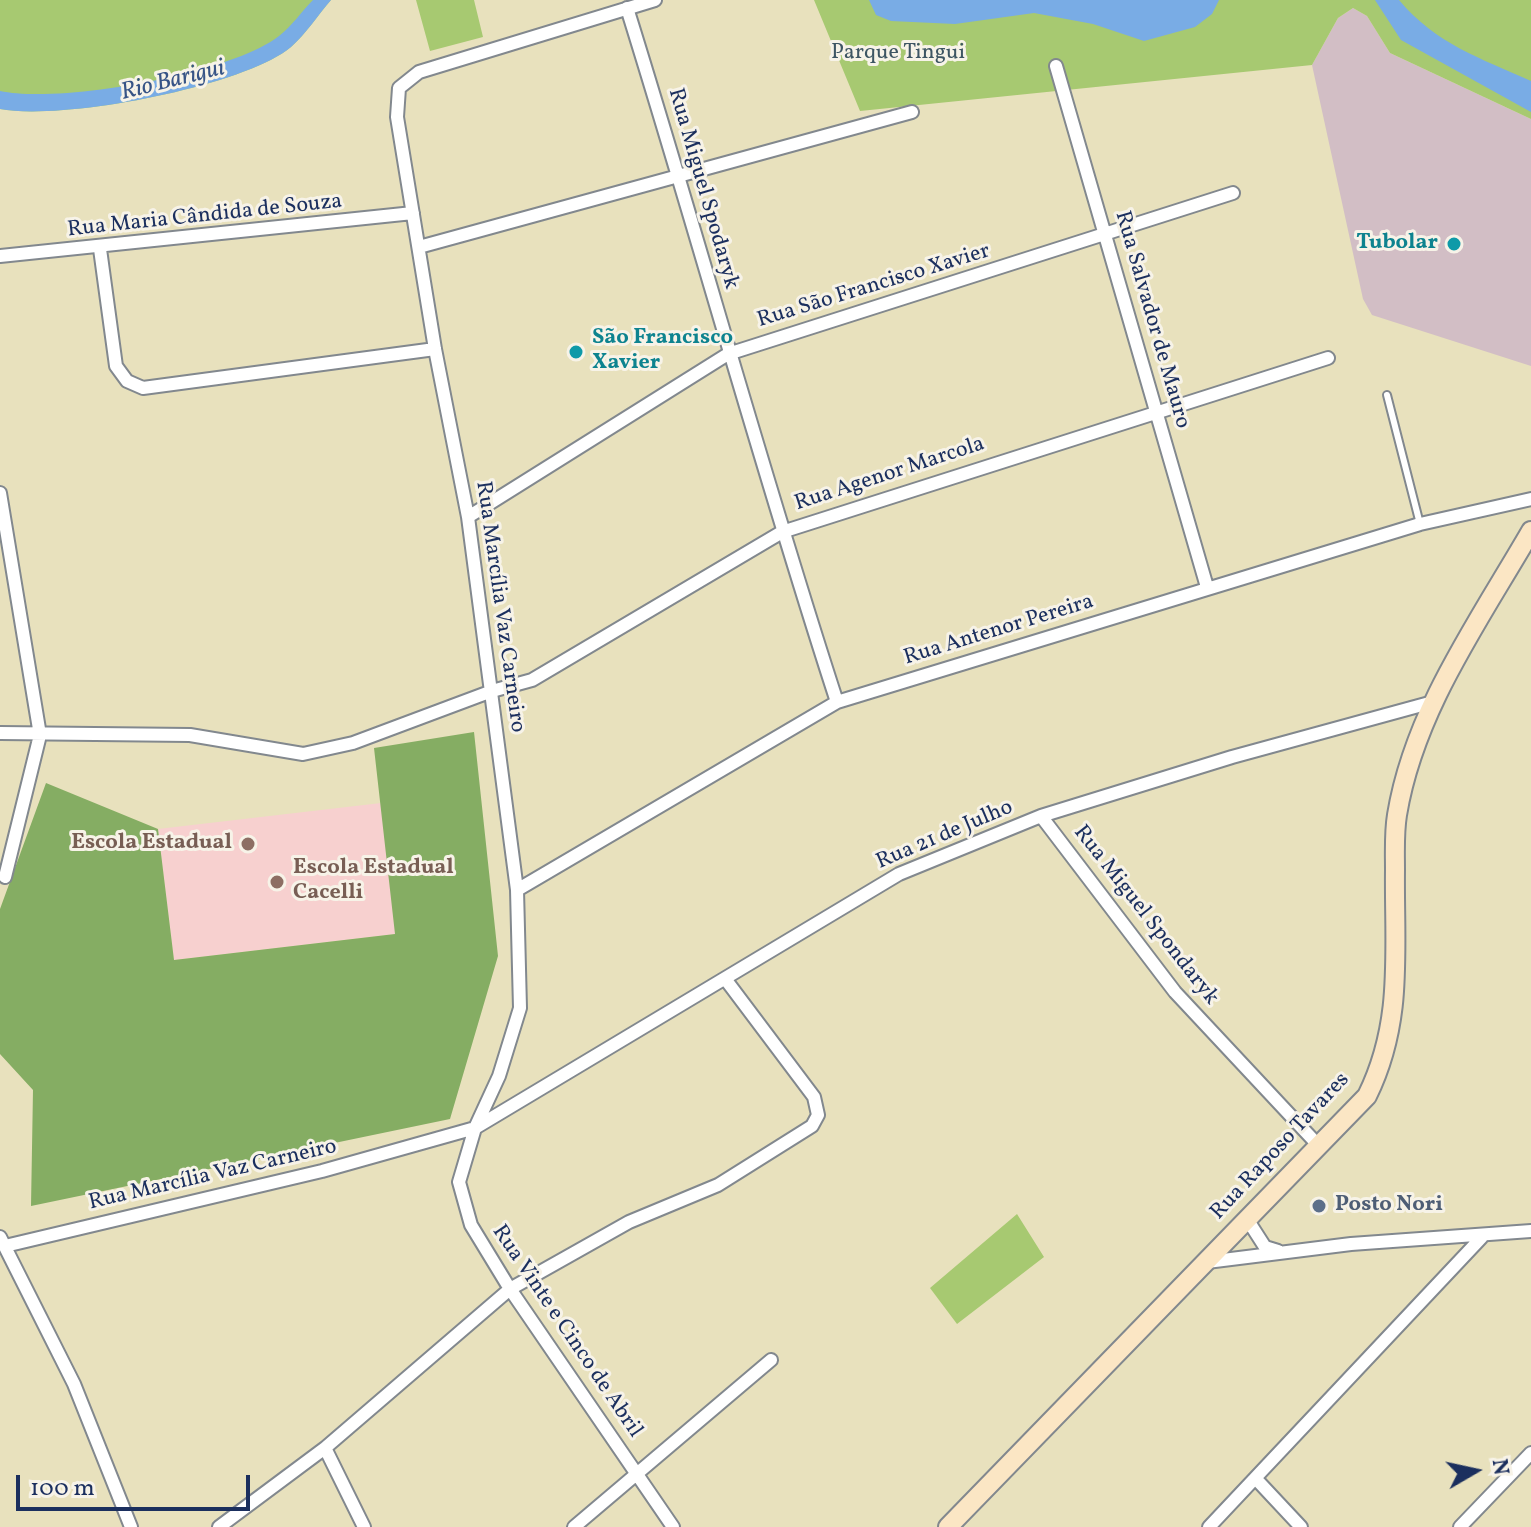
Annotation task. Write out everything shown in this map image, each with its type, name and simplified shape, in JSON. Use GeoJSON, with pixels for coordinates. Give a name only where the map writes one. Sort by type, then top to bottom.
{"type":"FeatureCollection","features":[{"type":"Feature","properties":{"kind":"main road","name":"Rua Raposo Tavares"},"geometry":{"type":"LineString","coordinates":[[948,1527],[1367,1096],[1381,1066],[1393,1024],[1396,819],[1405,772],[1433,702],[1531,531]]}},
{"type":"Feature","properties":{"kind":"street"},"geometry":{"type":"LineString","coordinates":[[627,8],[655,0]]}},
{"type":"Feature","properties":{"kind":"street","name":"Rua Marcília Vaz Carneiro"},"geometry":{"type":"LineString","coordinates":[[468,1148],[499,1076],[520,1008],[517,890],[468,517],[435,349],[397,117],[399,88],[419,72],[627,8]]}},
{"type":"Feature","properties":{"kind":"street","name":"Rua Miguel Spodaryk"},"geometry":{"type":"LineString","coordinates":[[627,8],[679,176],[728,354],[837,702]]}},
{"type":"Feature","properties":{"kind":"street","name":"Rua Salvador de Mauro"},"geometry":{"type":"LineString","coordinates":[[1056,66],[1207,587]]}},
{"type":"Feature","properties":{"kind":"street"},"geometry":{"type":"LineString","coordinates":[[419,247],[912,112]]}},
{"type":"Feature","properties":{"kind":"street","name":"Rua São Francisco Xavier"},"geometry":{"type":"LineString","coordinates":[[468,517],[728,354],[1233,193]]}},
{"type":"Feature","properties":{"kind":"street","name":"Rua Maria Cândida de Souza"},"geometry":{"type":"LineString","coordinates":[[0,256],[100,249],[413,213]]}},
{"type":"Feature","properties":{"kind":"street"},"geometry":{"type":"LineString","coordinates":[[100,249],[116,366],[127,381],[143,388],[435,349]]}},
{"type":"Feature","properties":{"kind":"street","name":"Rua Agenor Marcola"},"geometry":{"type":"LineString","coordinates":[[0,733],[190,735],[303,754],[353,743],[492,691],[532,680],[782,532],[1328,358]]}},
{"type":"Feature","properties":{"kind":"street"},"geometry":{"type":"LineString","coordinates":[[0,493],[40,735],[5,877]]}},
{"type":"Feature","properties":{"kind":"street","name":"Rua Antenor Pereira"},"geometry":{"type":"LineString","coordinates":[[517,890],[837,702],[1420,524],[1531,499]]}},
{"type":"Feature","properties":{"kind":"street","name":"Rua 21 de Julho"},"geometry":{"type":"LineString","coordinates":[[475,1128],[899,874],[1041,816],[1232,757],[1433,702]]}},
{"type":"Feature","properties":{"kind":"street","name":"Rua Miguel Spondaryk"},"geometry":{"type":"LineString","coordinates":[[1041,816],[1175,992],[1318,1145]]}},
{"type":"Feature","properties":{"kind":"street"},"geometry":{"type":"LineString","coordinates":[[219,1527],[325,1448],[510,1289],[629,1222],[718,1185],[812,1126],[818,1115],[814,1097],[726,980]]}},
{"type":"Feature","properties":{"kind":"street","name":"Rua Marcília Vaz Carneiro"},"geometry":{"type":"LineString","coordinates":[[3,1242],[322,1171],[475,1128]]}},
{"type":"Feature","properties":{"kind":"street","name":"Rua Vinte e Cinco de Abril"},"geometry":{"type":"LineString","coordinates":[[468,1148],[459,1182],[471,1225],[510,1289],[673,1527]]}},
{"type":"Feature","properties":{"kind":"street"},"geometry":{"type":"LineString","coordinates":[[1247,1219],[1265,1247],[1281,1252]]}},
{"type":"Feature","properties":{"kind":"street"},"geometry":{"type":"LineString","coordinates":[[1207,1262],[1281,1252],[1531,1231]]}},
{"type":"Feature","properties":{"kind":"street"},"geometry":{"type":"LineString","coordinates":[[1209,1527],[1257,1480],[1482,1237]]}},
{"type":"Feature","properties":{"kind":"street"},"geometry":{"type":"LineString","coordinates":[[3,1242],[74,1384],[131,1527]]}},
{"type":"Feature","properties":{"kind":"street"},"geometry":{"type":"LineString","coordinates":[[0,1264],[15,1267]]}},
{"type":"Feature","properties":{"kind":"street"},"geometry":{"type":"LineString","coordinates":[[574,1527],[638,1476],[771,1360]]}},
{"type":"Feature","properties":{"kind":"street"},"geometry":{"type":"LineString","coordinates":[[325,1448],[364,1527]]}},
{"type":"Feature","properties":{"kind":"street"},"geometry":{"type":"LineString","coordinates":[[1460,1527],[1531,1453]]}},
{"type":"Feature","properties":{"kind":"street"},"geometry":{"type":"LineString","coordinates":[[1257,1480],[1301,1527]]}},
{"type":"Feature","properties":{"kind":"lane"},"geometry":{"type":"LineString","coordinates":[[1387,395],[1420,524]]}},
{"type":"Feature","properties":{"kind":"shaded area"},"geometry":{"type":"Polygon","coordinates":[[[1353,8],[1367,16],[1390,53],[1531,119],[1531,366],[1372,315],[1363,299],[1312,65],[1338,18],[1353,8]]]}},
{"type":"Feature","properties":{"kind":"shaded area","name":"Escola Estadual Cacelli"},"geometry":{"type":"Polygon","coordinates":[[[381,803],[396,934],[174,960],[158,829],[381,803]]]}},
{"type":"Feature","properties":{"kind":"green space"},"geometry":{"type":"Polygon","coordinates":[[[0,0],[331,0],[291,47],[267,62],[234,75],[150,98],[64,110],[28,111],[0,109],[0,0]]]}},
{"type":"Feature","properties":{"kind":"green space"},"geometry":{"type":"Polygon","coordinates":[[[416,0],[474,0],[483,37],[430,51],[416,0]]]}},
{"type":"Feature","properties":{"kind":"green space","name":"Parque Tingui"},"geometry":{"type":"Polygon","coordinates":[[[814,0],[1531,0],[1531,119],[1390,53],[1367,16],[1353,8],[1338,18],[1312,65],[860,111],[814,0]]]}},
{"type":"Feature","properties":{"kind":"green space"},"geometry":{"type":"Polygon","coordinates":[[[474,732],[498,956],[450,1119],[31,1206],[33,1090],[0,1054],[0,909],[46,783],[158,829],[174,960],[395,934],[374,748],[474,732]]]}},
{"type":"Feature","properties":{"kind":"green space"},"geometry":{"type":"Polygon","coordinates":[[[1017,1214],[1044,1257],[957,1324],[930,1288],[1017,1214]]]}},
{"type":"Feature","properties":{"kind":"water","name":"Rio Barigui"},"geometry":{"type":"Polygon","coordinates":[[[313,0],[331,0],[291,47],[267,62],[234,75],[150,98],[106,105],[64,110],[0,109],[0,91],[27,94],[102,89],[185,74],[223,62],[255,50],[279,36],[313,0]]]}},
{"type":"Feature","properties":{"kind":"water"},"geometry":{"type":"Polygon","coordinates":[[[869,0],[1219,0],[1212,14],[1195,27],[1144,41],[1093,24],[1034,13],[955,24],[891,21],[876,15],[869,0]]]}},
{"type":"Feature","properties":{"kind":"water"},"geometry":{"type":"Polygon","coordinates":[[[1375,0],[1399,0],[1444,39],[1531,81],[1531,112],[1401,40],[1375,0]]]}},
{"type":"Feature","properties":{"kind":"place","name":"Tubolar"},"geometry":{"type":"Point","coordinates":[1454,244]}},
{"type":"Feature","properties":{"kind":"place","name":"São Francisco Xavier"},"geometry":{"type":"Point","coordinates":[576,352]}},
{"type":"Feature","properties":{"kind":"place","name":"Escola Estadual"},"geometry":{"type":"Point","coordinates":[248,844]}},
{"type":"Feature","properties":{"kind":"place","name":"Escola Estadual Cacelli"},"geometry":{"type":"Point","coordinates":[277,882]}},
{"type":"Feature","properties":{"kind":"place","name":"Posto Nori"},"geometry":{"type":"Point","coordinates":[1319,1206]}}]}
